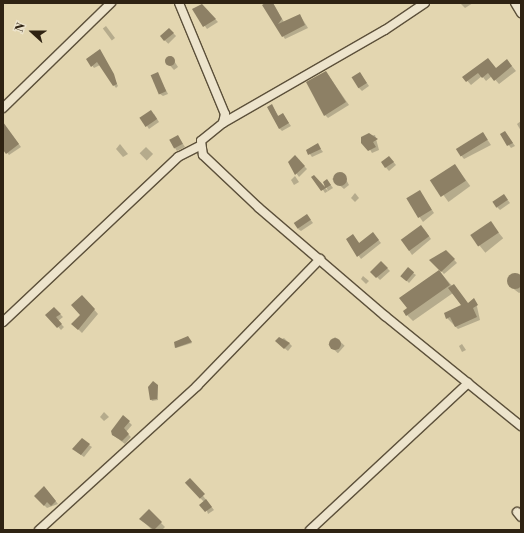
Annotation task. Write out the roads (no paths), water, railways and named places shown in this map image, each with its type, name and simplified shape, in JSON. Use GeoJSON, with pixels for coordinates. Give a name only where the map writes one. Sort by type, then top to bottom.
{"type":"FeatureCollection","features":[{"type":"Feature","properties":{"kind":"street"},"geometry":{"type":"LineString","coordinates":[[3,108],[111,3]]}},
{"type":"Feature","properties":{"kind":"street"},"geometry":{"type":"LineString","coordinates":[[179,3],[222,102],[223,123]]}},
{"type":"Feature","properties":{"kind":"street"},"geometry":{"type":"LineString","coordinates":[[425,3],[385,30],[223,123],[203,137],[200,146],[203,155],[259,208],[521,426]]}},
{"type":"Feature","properties":{"kind":"street"},"geometry":{"type":"LineString","coordinates":[[515,3],[521,13]]}},
{"type":"Feature","properties":{"kind":"street"},"geometry":{"type":"LineString","coordinates":[[3,322],[178,157],[200,146]]}},
{"type":"Feature","properties":{"kind":"street"},"geometry":{"type":"LineString","coordinates":[[39,530],[197,386],[320,259]]}},
{"type":"Feature","properties":{"kind":"street"},"geometry":{"type":"LineString","coordinates":[[310,530],[468,383]]}}]}
